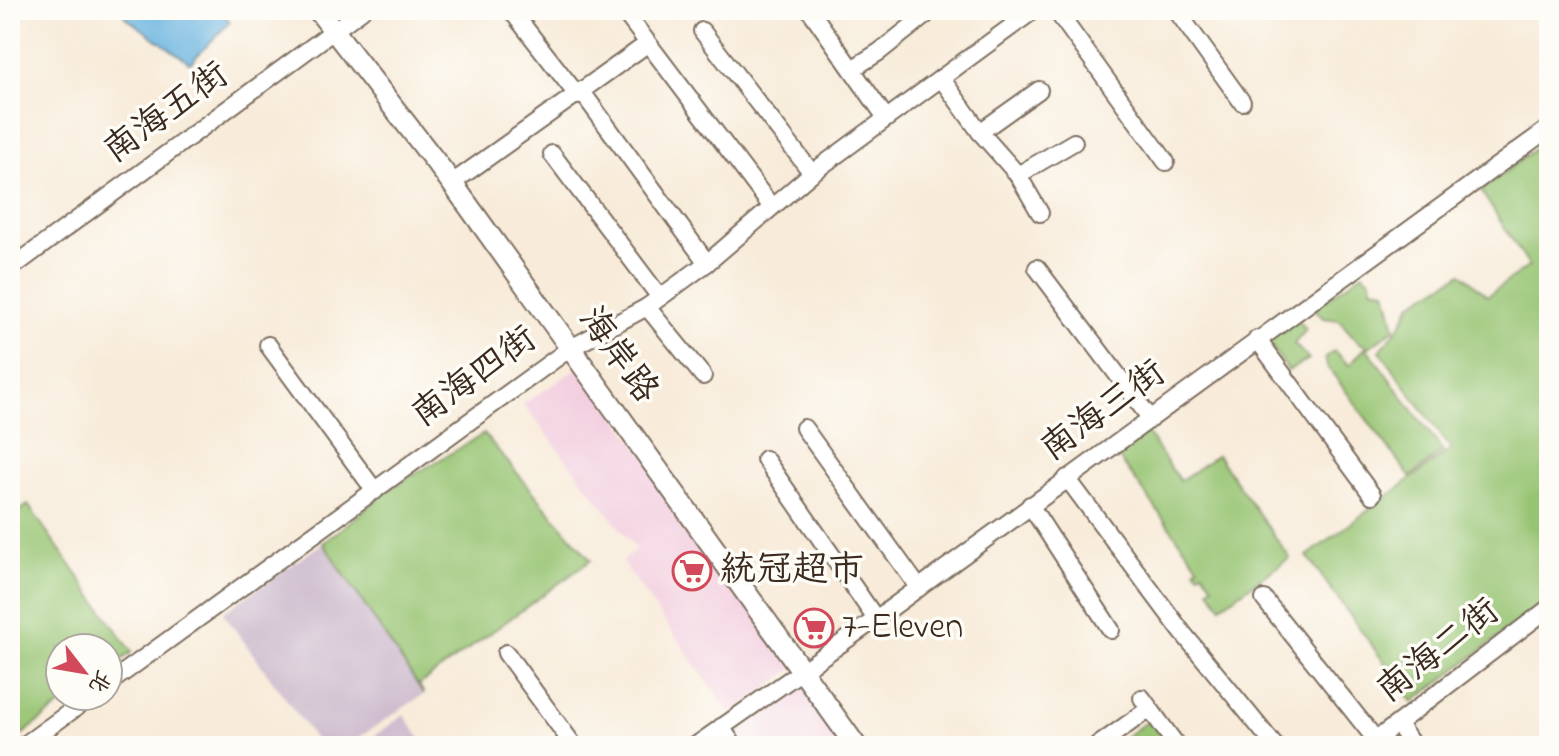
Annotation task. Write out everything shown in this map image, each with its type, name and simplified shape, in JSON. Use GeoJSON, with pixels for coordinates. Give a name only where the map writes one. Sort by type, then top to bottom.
{"type":"FeatureCollection","features":[{"type":"Feature","properties":{"kind":"main road","name":"海岸路"},"geometry":{"type":"LineString","coordinates":[[318,10],[452,183],[856,746]]}},
{"type":"Feature","properties":{"kind":"street","name":"南海五街"},"geometry":{"type":"LineString","coordinates":[[10,269],[362,10]]}},
{"type":"Feature","properties":{"kind":"street"},"geometry":{"type":"LineString","coordinates":[[511,10],[580,94],[707,263]]}},
{"type":"Feature","properties":{"kind":"street"},"geometry":{"type":"LineString","coordinates":[[623,10],[771,206]]}},
{"type":"Feature","properties":{"kind":"street"},"geometry":{"type":"LineString","coordinates":[[810,10],[886,118]]}},
{"type":"Feature","properties":{"kind":"street"},"geometry":{"type":"LineString","coordinates":[[852,69],[932,10]]}},
{"type":"Feature","properties":{"kind":"street","name":"南海四街"},"geometry":{"type":"LineString","coordinates":[[124,672],[569,349],[653,302],[707,263],[812,173],[1034,10]]}},
{"type":"Feature","properties":{"kind":"street"},"geometry":{"type":"LineString","coordinates":[[1056,10],[1166,162]]}},
{"type":"Feature","properties":{"kind":"street"},"geometry":{"type":"LineString","coordinates":[[1176,10],[1242,102]]}},
{"type":"Feature","properties":{"kind":"street"},"geometry":{"type":"LineString","coordinates":[[702,31],[812,173]]}},
{"type":"Feature","properties":{"kind":"street"},"geometry":{"type":"LineString","coordinates":[[452,183],[647,44]]}},
{"type":"Feature","properties":{"kind":"street"},"geometry":{"type":"LineString","coordinates":[[941,78],[980,132],[1018,175],[1040,213]]}},
{"type":"Feature","properties":{"kind":"street"},"geometry":{"type":"LineString","coordinates":[[980,132],[1039,90]]}},
{"type":"Feature","properties":{"kind":"street","name":"南海三街"},"geometry":{"type":"LineString","coordinates":[[695,746],[919,588],[1549,128]]}},
{"type":"Feature","properties":{"kind":"street"},"geometry":{"type":"LineString","coordinates":[[1018,175],[1074,142]]}},
{"type":"Feature","properties":{"kind":"street"},"geometry":{"type":"LineString","coordinates":[[552,154],[703,376]]}},
{"type":"Feature","properties":{"kind":"street"},"geometry":{"type":"LineString","coordinates":[[1037,268],[1150,418]]}},
{"type":"Feature","properties":{"kind":"street"},"geometry":{"type":"LineString","coordinates":[[1257,339],[1372,495]]}},
{"type":"Feature","properties":{"kind":"street"},"geometry":{"type":"LineString","coordinates":[[268,345],[375,491]]}},
{"type":"Feature","properties":{"kind":"street"},"geometry":{"type":"LineString","coordinates":[[804,428],[919,588]]}},
{"type":"Feature","properties":{"kind":"street"},"geometry":{"type":"LineString","coordinates":[[765,459],[876,619]]}},
{"type":"Feature","properties":{"kind":"street"},"geometry":{"type":"LineString","coordinates":[[1067,478],[1275,746]]}},
{"type":"Feature","properties":{"kind":"street"},"geometry":{"type":"LineString","coordinates":[[1030,505],[1111,630]]}},
{"type":"Feature","properties":{"kind":"street"},"geometry":{"type":"LineString","coordinates":[[1264,599],[1372,743]]}},
{"type":"Feature","properties":{"kind":"street","name":"南海二街"},"geometry":{"type":"LineString","coordinates":[[1372,743],[1549,608]]}},
{"type":"Feature","properties":{"kind":"street"},"geometry":{"type":"LineString","coordinates":[[506,653],[574,746]]}},
{"type":"Feature","properties":{"kind":"street"},"geometry":{"type":"LineString","coordinates":[[1097,746],[1146,704],[1177,746]]}},
{"type":"Feature","properties":{"kind":"street"},"geometry":{"type":"LineString","coordinates":[[23,746],[70,712]]}},
{"type":"Feature","properties":{"kind":"street"},"geometry":{"type":"LineString","coordinates":[[1398,724],[1413,746]]}},
{"type":"Feature","properties":{"kind":"street"},"geometry":{"type":"LineString","coordinates":[[721,727],[734,746]]}},
{"type":"Feature","properties":{"kind":"shaded area"},"geometry":{"type":"Polygon","coordinates":[[[580,367],[797,666],[731,714],[622,562],[636,549],[523,404],[580,367]]]}},
{"type":"Feature","properties":{"kind":"shaded area"},"geometry":{"type":"Polygon","coordinates":[[[323,543],[424,694],[346,746],[320,746],[223,613],[323,543]]]}},
{"type":"Feature","properties":{"kind":"shaded area"},"geometry":{"type":"Polygon","coordinates":[[[801,676],[851,746],[736,746],[724,728],[801,676]]]}},
{"type":"Feature","properties":{"kind":"shaded area"},"geometry":{"type":"Polygon","coordinates":[[[404,715],[426,746],[362,745],[404,715]]]}},
{"type":"Feature","properties":{"kind":"green space"},"geometry":{"type":"Polygon","coordinates":[[[1548,138],[1549,599],[1413,702],[1307,556],[1451,449],[1380,351],[1402,323],[1411,304],[1462,273],[1487,296],[1529,266],[1481,191],[1548,138]]]}},
{"type":"Feature","properties":{"kind":"green space"},"geometry":{"type":"Polygon","coordinates":[[[1363,273],[1371,280],[1372,288],[1386,290],[1395,328],[1369,347],[1358,342],[1339,320],[1323,318],[1314,308],[1363,273]]]}},
{"type":"Feature","properties":{"kind":"green space"},"geometry":{"type":"Polygon","coordinates":[[[1299,320],[1306,330],[1294,344],[1309,359],[1288,371],[1266,338],[1299,320]]]}},
{"type":"Feature","properties":{"kind":"green space"},"geometry":{"type":"Polygon","coordinates":[[[1366,347],[1443,451],[1410,477],[1327,366],[1325,358],[1334,351],[1349,365],[1366,347]]]}},
{"type":"Feature","properties":{"kind":"green space"},"geometry":{"type":"Polygon","coordinates":[[[1147,433],[1180,481],[1217,455],[1290,558],[1221,606],[1209,589],[1213,586],[1203,571],[1198,573],[1195,569],[1198,566],[1116,454],[1147,433]]]}},
{"type":"Feature","properties":{"kind":"green space"},"geometry":{"type":"Polygon","coordinates":[[[484,434],[591,560],[419,685],[424,694],[323,543],[393,487],[484,434]]]}},
{"type":"Feature","properties":{"kind":"green space"},"geometry":{"type":"Polygon","coordinates":[[[28,505],[118,632],[44,632],[44,712],[52,712],[20,736],[10,722],[10,518],[28,505]]]}},
{"type":"Feature","properties":{"kind":"green space"},"geometry":{"type":"Polygon","coordinates":[[[124,641],[132,652],[124,658],[124,641]]]}},
{"type":"Feature","properties":{"kind":"green space"},"geometry":{"type":"Polygon","coordinates":[[[1149,720],[1171,746],[1113,746],[1149,720]]]}},
{"type":"Feature","properties":{"kind":"water"},"geometry":{"type":"Polygon","coordinates":[[[121,10],[221,10],[230,22],[190,63],[125,17],[121,10]]]}},
{"type":"Feature","properties":{"kind":"place","name":"統冠超市"},"geometry":{"type":"Point","coordinates":[692,571]}},
{"type":"Feature","properties":{"kind":"place","name":"7-Eleven"},"geometry":{"type":"Point","coordinates":[814,628]}}]}
